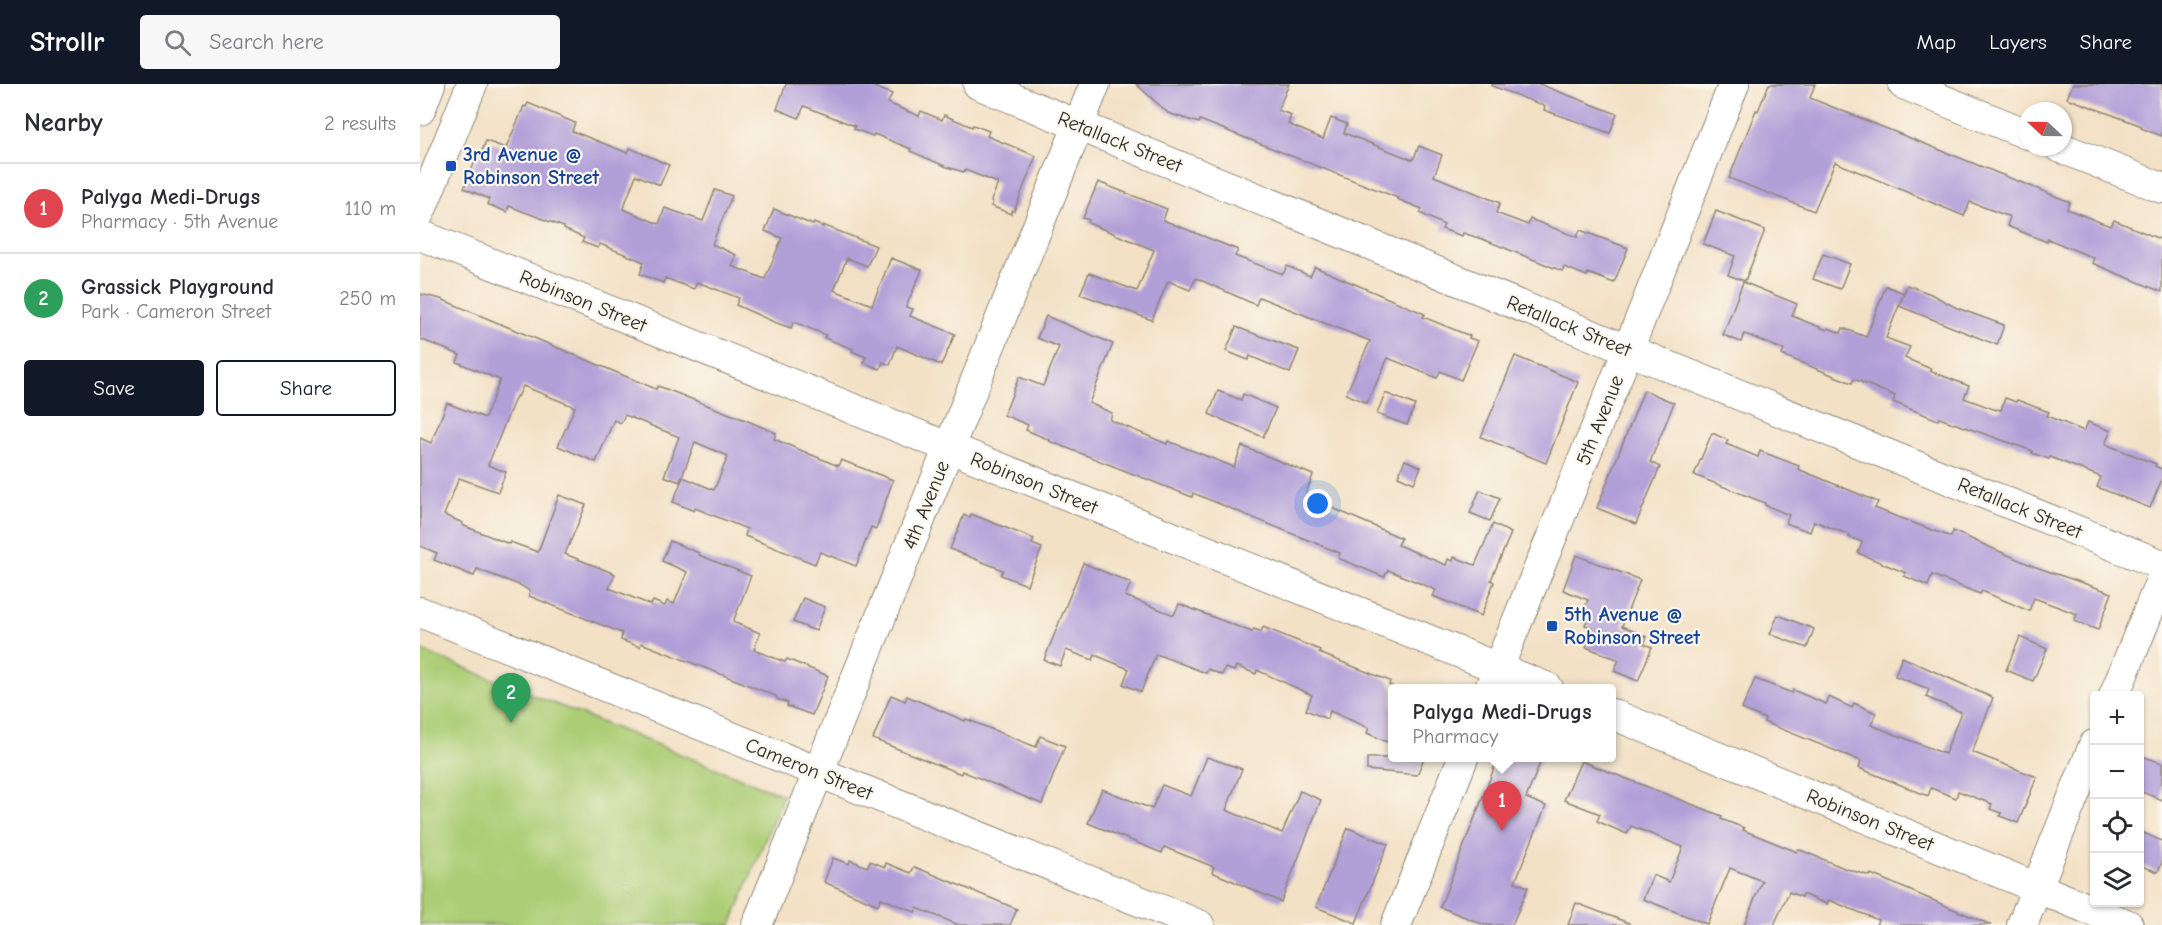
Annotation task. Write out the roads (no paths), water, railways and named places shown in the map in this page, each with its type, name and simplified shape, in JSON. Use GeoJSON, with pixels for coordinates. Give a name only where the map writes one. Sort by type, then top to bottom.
{"type":"FeatureCollection","features":[{"type":"Feature","properties":{"kind":"street"},"geometry":{"type":"LineString","coordinates":[[420,110],[430,84]]}},
{"type":"Feature","properties":{"kind":"street"},"geometry":{"type":"LineString","coordinates":[[420,212],[472,84]]}},
{"type":"Feature","properties":{"kind":"street","name":"Retallack Street"},"geometry":{"type":"LineString","coordinates":[[978,84],[2162,565]]}},
{"type":"Feature","properties":{"kind":"street","name":"4th Avenue"},"geometry":{"type":"LineString","coordinates":[[757,925],[1095,84]]}},
{"type":"Feature","properties":{"kind":"street","name":"5th Avenue"},"geometry":{"type":"LineString","coordinates":[[1494,678],[1734,84]]}},
{"type":"Feature","properties":{"kind":"street"},"geometry":{"type":"LineString","coordinates":[[1903,84],[2018,130]]}},
{"type":"Feature","properties":{"kind":"street"},"geometry":{"type":"LineString","coordinates":[[2072,152],[2162,188]]}},
{"type":"Feature","properties":{"kind":"street","name":"Robinson Street"},"geometry":{"type":"LineString","coordinates":[[420,235],[948,449],[1494,678],[1526,684]]}},
{"type":"Feature","properties":{"kind":"street"},"geometry":{"type":"LineString","coordinates":[[2117,691],[2162,578]]}},
{"type":"Feature","properties":{"kind":"street","name":"Cameron Street"},"geometry":{"type":"LineString","coordinates":[[420,612],[1199,925]]}},
{"type":"Feature","properties":{"kind":"street","name":"Robinson Street"},"geometry":{"type":"LineString","coordinates":[[1616,716],[2128,925]]}},
{"type":"Feature","properties":{"kind":"street"},"geometry":{"type":"LineString","coordinates":[[2022,925],[2090,755]]}},
{"type":"Feature","properties":{"kind":"street"},"geometry":{"type":"LineString","coordinates":[[1396,925],[1461,762]]}},
{"type":"Feature","properties":{"kind":"place","name":"3rd Avenue @ Robinson Street"},"geometry":{"type":"Point","coordinates":[451,166]}},
{"type":"Feature","properties":{"kind":"place","name":"5th Avenue @ Robinson Street"},"geometry":{"type":"Point","coordinates":[1552,626]}},
{"type":"Feature","properties":{"kind":"place","name":"Grassick Playground"},"geometry":{"type":"Point","coordinates":[511,723]}},
{"type":"Feature","properties":{"kind":"place","name":"Palyga Medi-Drugs"},"geometry":{"type":"Point","coordinates":[1502,831]}}]}
